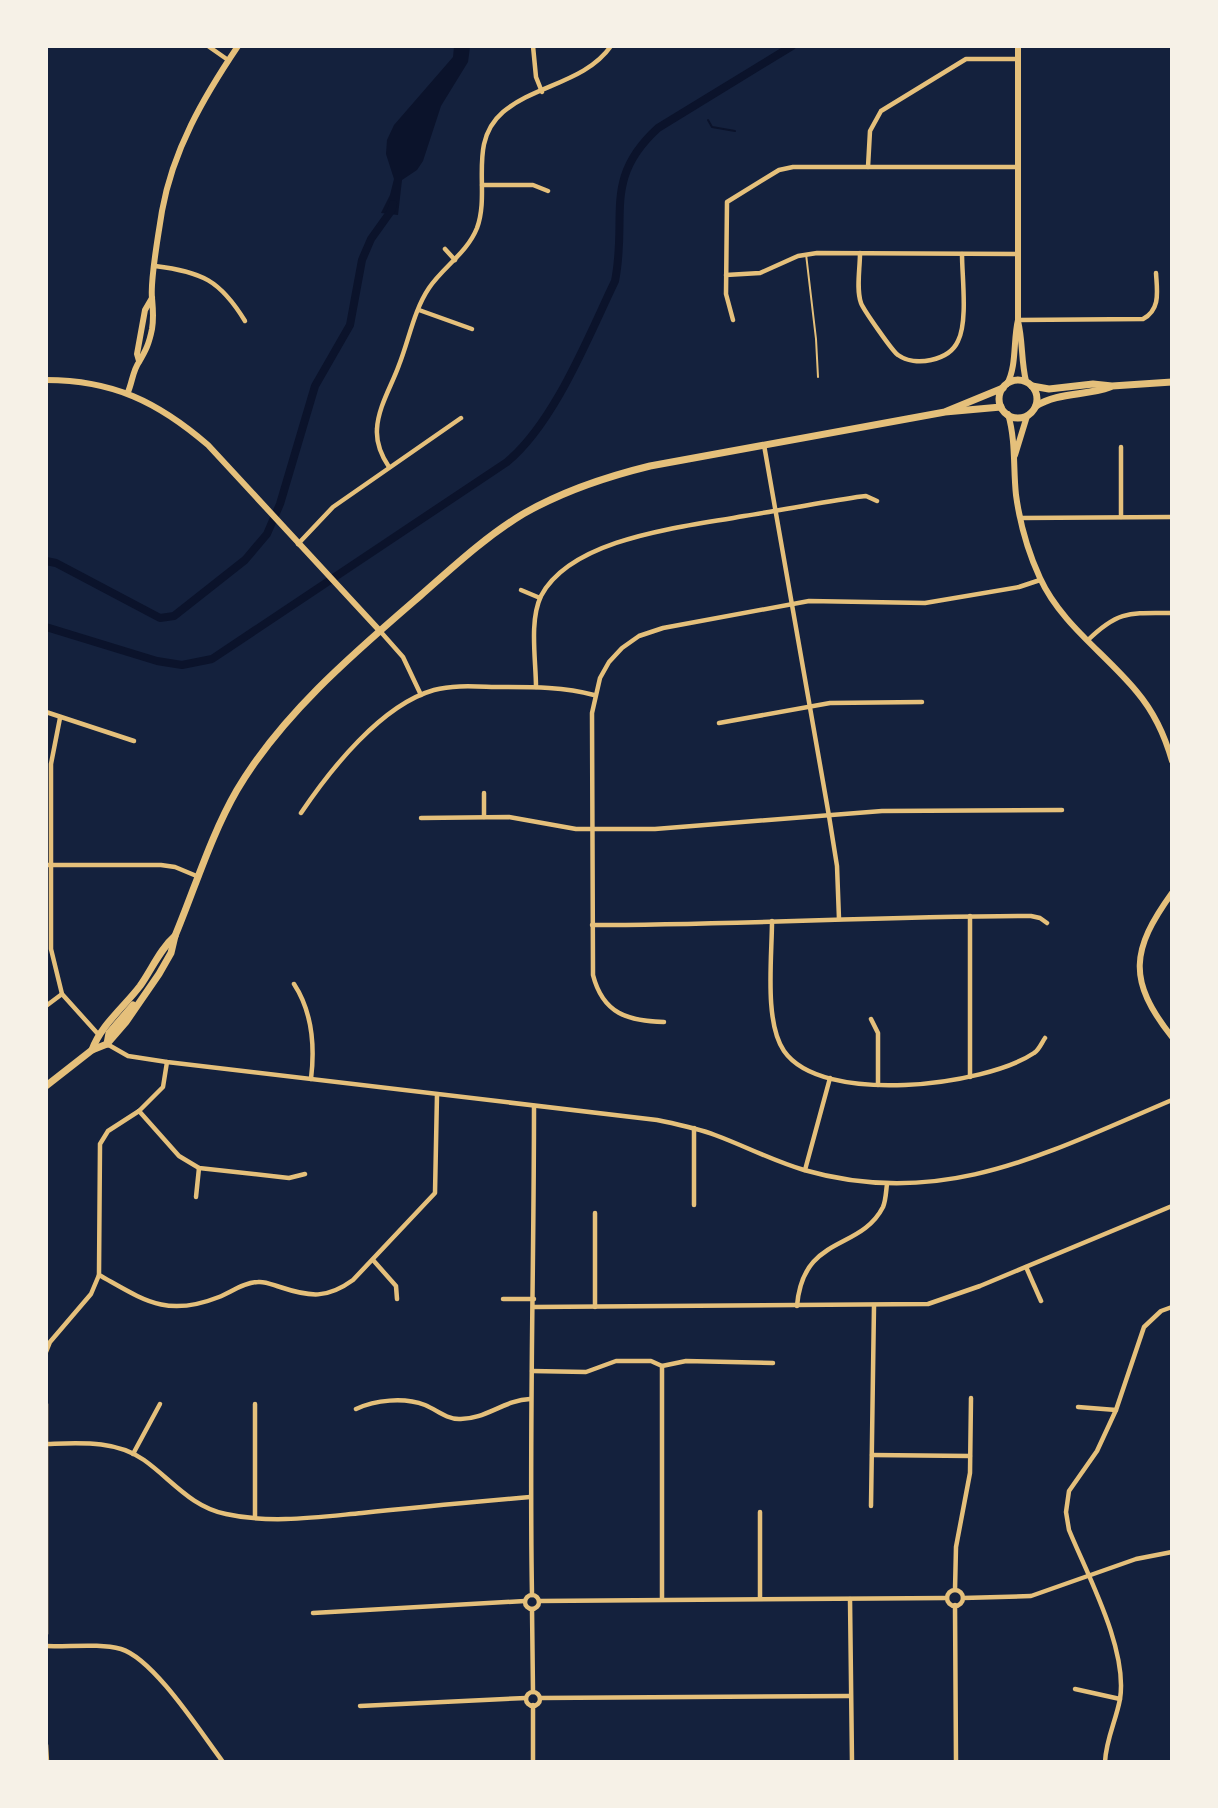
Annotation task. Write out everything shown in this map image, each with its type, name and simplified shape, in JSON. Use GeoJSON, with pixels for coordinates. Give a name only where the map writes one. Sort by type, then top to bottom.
{"type":"FeatureCollection","features":[{"type":"Feature","properties":{"kind":"main road"},"geometry":{"type":"LineString","coordinates":[[945,412],[1018,380],[1049,389],[1093,384],[1112,386],[1172,382]]}},
{"type":"Feature","properties":{"kind":"main road"},"geometry":{"type":"LineString","coordinates":[[1029,383],[1037,394],[1036,406]]}},
{"type":"Feature","properties":{"kind":"main road"},"geometry":{"type":"LineString","coordinates":[[1005,386],[999,399],[1001,407],[1008,414],[1017,418],[1027,416],[1036,406],[1050,399],[1096,392],[1112,386]]}},
{"type":"Feature","properties":{"kind":"main road"},"geometry":{"type":"LineString","coordinates":[[46,1086],[92,1050],[107,1044],[126,1022],[159,974],[171,953],[175,936],[226,810],[258,757],[310,698],[380,631],[481,543],[523,514],[555,497],[617,474],[945,412],[1001,407]]}},
{"type":"Feature","properties":{"kind":"main road"},"geometry":{"type":"LineString","coordinates":[[92,1050],[98,1034],[138,988],[166,944],[175,936]]}},
{"type":"Feature","properties":{"kind":"main road"},"geometry":{"type":"LineString","coordinates":[[107,1044],[109,1034],[142,993],[166,944]]}},
{"type":"Feature","properties":{"kind":"street"},"geometry":{"type":"LineString","coordinates":[[207,46],[228,60]]}},
{"type":"Feature","properties":{"kind":"street"},"geometry":{"type":"LineString","coordinates":[[128,392],[139,361],[147,352],[152,328],[155,312],[152,298],[162,211],[175,162],[202,102],[238,46]]}},
{"type":"Feature","properties":{"kind":"street"},"geometry":{"type":"LineString","coordinates":[[533,46],[536,77],[542,92]]}},
{"type":"Feature","properties":{"kind":"street"},"geometry":{"type":"LineString","coordinates":[[389,467],[378,443],[380,414],[430,286],[455,260],[477,229],[482,212],[482,149],[492,126],[503,112],[595,62],[611,46]]}},
{"type":"Feature","properties":{"kind":"street"},"geometry":{"type":"LineString","coordinates":[[1018,46],[1018,320],[1023,338],[1023,366],[1029,383]]}},
{"type":"Feature","properties":{"kind":"street"},"geometry":{"type":"LineString","coordinates":[[868,167],[870,131],[881,111],[966,59],[1018,59]]}},
{"type":"Feature","properties":{"kind":"street"},"geometry":{"type":"LineString","coordinates":[[733,320],[726,294],[727,202],[786,168],[1018,167]]}},
{"type":"Feature","properties":{"kind":"street"},"geometry":{"type":"LineString","coordinates":[[482,185],[533,185],[548,191]]}},
{"type":"Feature","properties":{"kind":"street"},"geometry":{"type":"LineString","coordinates":[[445,249],[455,260]]}},
{"type":"Feature","properties":{"kind":"street"},"geometry":{"type":"LineString","coordinates":[[860,253],[860,300],[866,313],[881,330],[894,353],[917,361],[939,358],[958,341],[962,323],[962,254]]}},
{"type":"Feature","properties":{"kind":"street"},"geometry":{"type":"LineString","coordinates":[[726,275],[760,273],[806,254],[1018,254]]}},
{"type":"Feature","properties":{"kind":"street"},"geometry":{"type":"LineString","coordinates":[[155,266],[183,270],[207,279],[228,295],[245,321]]}},
{"type":"Feature","properties":{"kind":"street"},"geometry":{"type":"LineString","coordinates":[[1018,320],[1143,319],[1153,312],[1156,306],[1156,273]]}},
{"type":"Feature","properties":{"kind":"street"},"geometry":{"type":"LineString","coordinates":[[419,310],[472,329]]}},
{"type":"Feature","properties":{"kind":"street"},"geometry":{"type":"LineString","coordinates":[[1005,386],[1013,366],[1013,338],[1018,320]]}},
{"type":"Feature","properties":{"kind":"street"},"geometry":{"type":"LineString","coordinates":[[46,380],[94,383],[128,392],[186,426],[208,445],[403,657],[421,695]]}},
{"type":"Feature","properties":{"kind":"street"},"geometry":{"type":"LineString","coordinates":[[1008,414],[1015,456],[1016,494],[1020,518],[1027,547],[1040,580],[1068,620],[1138,693],[1154,717],[1172,761]]}},
{"type":"Feature","properties":{"kind":"street"},"geometry":{"type":"LineString","coordinates":[[1015,456],[1027,416]]}},
{"type":"Feature","properties":{"kind":"street"},"geometry":{"type":"LineString","coordinates":[[298,544],[333,507],[461,418]]}},
{"type":"Feature","properties":{"kind":"street"},"geometry":{"type":"LineString","coordinates":[[764,445],[837,866],[839,919]]}},
{"type":"Feature","properties":{"kind":"street"},"geometry":{"type":"LineString","coordinates":[[1121,447],[1121,517]]}},
{"type":"Feature","properties":{"kind":"street"},"geometry":{"type":"LineString","coordinates":[[536,687],[535,626],[540,598],[550,583],[566,567],[603,549],[658,532],[856,497],[877,501]]}},
{"type":"Feature","properties":{"kind":"street"},"geometry":{"type":"LineString","coordinates":[[1020,518],[1172,517]]}},
{"type":"Feature","properties":{"kind":"street"},"geometry":{"type":"LineString","coordinates":[[664,1022],[626,1017],[604,1001],[597,990],[593,975],[592,713],[594,696],[609,662],[622,648],[639,636],[663,628],[792,604],[826,600],[925,603],[1020,587],[1040,580]]}},
{"type":"Feature","properties":{"kind":"street"},"geometry":{"type":"LineString","coordinates":[[521,590],[540,598]]}},
{"type":"Feature","properties":{"kind":"street"},"geometry":{"type":"LineString","coordinates":[[1088,640],[1105,624],[1118,616],[1133,613],[1172,613]]}},
{"type":"Feature","properties":{"kind":"street"},"geometry":{"type":"LineString","coordinates":[[301,813],[325,777],[351,750],[402,705],[421,695],[452,687],[536,687],[573,690],[594,696]]}},
{"type":"Feature","properties":{"kind":"street"},"geometry":{"type":"LineString","coordinates":[[719,723],[809,706],[844,702],[922,702]]}},
{"type":"Feature","properties":{"kind":"street"},"geometry":{"type":"LineString","coordinates":[[46,712],[134,741]]}},
{"type":"Feature","properties":{"kind":"street"},"geometry":{"type":"LineString","coordinates":[[60,718],[54,741],[48,785],[51,949],[62,993],[107,1044],[128,1056],[657,1120],[694,1128],[805,1170],[887,1184],[942,1181],[983,1174],[1024,1162],[1172,1100]]}},
{"type":"Feature","properties":{"kind":"street"},"geometry":{"type":"LineString","coordinates":[[484,793],[484,817]]}},
{"type":"Feature","properties":{"kind":"street"},"geometry":{"type":"LineString","coordinates":[[421,818],[525,818],[562,828],[592,830],[683,828],[910,809],[1062,810]]}},
{"type":"Feature","properties":{"kind":"street"},"geometry":{"type":"LineString","coordinates":[[49,865],[161,865],[175,867],[199,877]]}},
{"type":"Feature","properties":{"kind":"street"},"geometry":{"type":"LineString","coordinates":[[1172,893],[1147,929],[1141,948],[1140,968],[1143,989],[1151,1009],[1172,1037]]}},
{"type":"Feature","properties":{"kind":"street"},"geometry":{"type":"LineString","coordinates":[[592,925],[970,916],[1031,916],[1047,923]]}},
{"type":"Feature","properties":{"kind":"street"},"geometry":{"type":"LineString","coordinates":[[970,916],[970,1077]]}},
{"type":"Feature","properties":{"kind":"street"},"geometry":{"type":"LineString","coordinates":[[772,921],[772,1010],[777,1040],[785,1053],[797,1064],[830,1078],[878,1085],[926,1085],[970,1077],[1036,1052],[1045,1038]]}},
{"type":"Feature","properties":{"kind":"street"},"geometry":{"type":"LineString","coordinates":[[294,984],[305,1000],[312,1036],[314,1054],[311,1079]]}},
{"type":"Feature","properties":{"kind":"street"},"geometry":{"type":"LineString","coordinates":[[46,1006],[62,993]]}},
{"type":"Feature","properties":{"kind":"street"},"geometry":{"type":"LineString","coordinates":[[871,1019],[878,1033],[878,1085]]}},
{"type":"Feature","properties":{"kind":"street"},"geometry":{"type":"LineString","coordinates":[[46,1352],[50,1342],[91,1294],[99,1275],[100,1144],[108,1131],[139,1111],[163,1087],[167,1062]]}},
{"type":"Feature","properties":{"kind":"street"},"geometry":{"type":"LineString","coordinates":[[805,1170],[830,1078]]}},
{"type":"Feature","properties":{"kind":"street"},"geometry":{"type":"LineString","coordinates":[[99,1275],[132,1296],[153,1304],[178,1306],[196,1304],[260,1281],[303,1294],[321,1295],[339,1290],[373,1260],[435,1193],[437,1095]]}},
{"type":"Feature","properties":{"kind":"street"},"geometry":{"type":"LineString","coordinates":[[534,1106],[534,1307],[530,1399],[532,1595],[539,1601],[947,1598],[955,1605],[956,1761]]}},
{"type":"Feature","properties":{"kind":"street"},"geometry":{"type":"LineString","coordinates":[[139,1111],[179,1156],[199,1168],[289,1178],[305,1174]]}},
{"type":"Feature","properties":{"kind":"street"},"geometry":{"type":"LineString","coordinates":[[694,1128],[694,1205]]}},
{"type":"Feature","properties":{"kind":"street"},"geometry":{"type":"LineString","coordinates":[[196,1197],[199,1168]]}},
{"type":"Feature","properties":{"kind":"street"},"geometry":{"type":"LineString","coordinates":[[797,1306],[799,1287],[807,1268],[824,1252],[874,1221],[885,1205],[887,1184]]}},
{"type":"Feature","properties":{"kind":"street"},"geometry":{"type":"LineString","coordinates":[[534,1307],[909,1306],[945,1300],[1172,1206]]}},
{"type":"Feature","properties":{"kind":"street"},"geometry":{"type":"LineString","coordinates":[[595,1213],[595,1307]]}},
{"type":"Feature","properties":{"kind":"street"},"geometry":{"type":"LineString","coordinates":[[373,1260],[396,1286],[397,1299]]}},
{"type":"Feature","properties":{"kind":"street"},"geometry":{"type":"LineString","coordinates":[[1026,1267],[1041,1301]]}},
{"type":"Feature","properties":{"kind":"street"},"geometry":{"type":"LineString","coordinates":[[504,1299],[534,1299]]}},
{"type":"Feature","properties":{"kind":"street"},"geometry":{"type":"LineString","coordinates":[[871,1506],[874,1306]]}},
{"type":"Feature","properties":{"kind":"street"},"geometry":{"type":"LineString","coordinates":[[1105,1761],[1106,1747],[1120,1699],[1118,1651],[1069,1530],[1066,1512],[1069,1491],[1097,1451],[1116,1410],[1144,1327],[1161,1311],[1172,1307]]}},
{"type":"Feature","properties":{"kind":"street"},"geometry":{"type":"LineString","coordinates":[[532,1371],[586,1372],[616,1361],[651,1361],[662,1366],[686,1361],[773,1363]]}},
{"type":"Feature","properties":{"kind":"street"},"geometry":{"type":"LineString","coordinates":[[662,1366],[662,1599]]}},
{"type":"Feature","properties":{"kind":"street"},"geometry":{"type":"LineString","coordinates":[[955,1590],[956,1547],[970,1473],[971,1398]]}},
{"type":"Feature","properties":{"kind":"street"},"geometry":{"type":"LineString","coordinates":[[356,1409],[372,1402],[413,1402],[458,1419],[476,1417],[504,1403],[530,1399]]}},
{"type":"Feature","properties":{"kind":"street"},"geometry":{"type":"LineString","coordinates":[[46,1404],[46,1634]]}},
{"type":"Feature","properties":{"kind":"street"},"geometry":{"type":"LineString","coordinates":[[133,1454],[160,1404]]}},
{"type":"Feature","properties":{"kind":"street"},"geometry":{"type":"LineString","coordinates":[[255,1404],[255,1517]]}},
{"type":"Feature","properties":{"kind":"street"},"geometry":{"type":"LineString","coordinates":[[1078,1407],[1116,1410]]}},
{"type":"Feature","properties":{"kind":"street"},"geometry":{"type":"LineString","coordinates":[[47,1443],[102,1444],[133,1454],[192,1501],[225,1514],[255,1517],[313,1517],[530,1497]]}},
{"type":"Feature","properties":{"kind":"street"},"geometry":{"type":"LineString","coordinates":[[872,1455],[970,1456]]}},
{"type":"Feature","properties":{"kind":"street"},"geometry":{"type":"LineString","coordinates":[[760,1512],[760,1598]]}},
{"type":"Feature","properties":{"kind":"street"},"geometry":{"type":"LineString","coordinates":[[963,1598],[1031,1596],[1136,1559],[1172,1552]]}},
{"type":"Feature","properties":{"kind":"street"},"geometry":{"type":"LineString","coordinates":[[947,1598],[949,1593],[955,1590],[960,1591],[963,1598]]}},
{"type":"Feature","properties":{"kind":"street"},"geometry":{"type":"LineString","coordinates":[[313,1613],[525,1601],[532,1595]]}},
{"type":"Feature","properties":{"kind":"street"},"geometry":{"type":"LineString","coordinates":[[955,1605],[963,1598]]}},
{"type":"Feature","properties":{"kind":"street"},"geometry":{"type":"LineString","coordinates":[[850,1599],[852,1761]]}},
{"type":"Feature","properties":{"kind":"street"},"geometry":{"type":"LineString","coordinates":[[525,1601],[532,1609],[533,1692],[540,1698],[850,1696]]}},
{"type":"Feature","properties":{"kind":"street"},"geometry":{"type":"LineString","coordinates":[[532,1609],[539,1601]]}},
{"type":"Feature","properties":{"kind":"street"},"geometry":{"type":"LineString","coordinates":[[46,1647],[120,1649],[135,1655],[154,1672],[224,1761]]}},
{"type":"Feature","properties":{"kind":"street"},"geometry":{"type":"LineString","coordinates":[[1075,1689],[1120,1699]]}},
{"type":"Feature","properties":{"kind":"street"},"geometry":{"type":"LineString","coordinates":[[360,1706],[526,1698],[533,1692]]}},
{"type":"Feature","properties":{"kind":"street"},"geometry":{"type":"LineString","coordinates":[[526,1698],[527,1702],[533,1705]]}},
{"type":"Feature","properties":{"kind":"street"},"geometry":{"type":"LineString","coordinates":[[533,1705],[537,1704],[540,1698]]}},
{"type":"Feature","properties":{"kind":"street"},"geometry":{"type":"LineString","coordinates":[[533,1705],[533,1761]]}},
{"type":"Feature","properties":{"kind":"street"},"geometry":{"type":"LineString","coordinates":[[46,1745],[46,1761]]}},
{"type":"Feature","properties":{"kind":"lane"},"geometry":{"type":"LineString","coordinates":[[806,254],[818,377]]}},
{"type":"Feature","properties":{"kind":"water"},"geometry":{"type":"Polygon","coordinates":[[[454,47],[470,47],[468,62],[441,106],[423,161],[417,170],[402,180],[398,215],[381,213],[390,195],[394,179],[386,154],[387,140],[394,125],[453,57],[454,47]]]}},
{"type":"Feature","properties":{"kind":"waterway"},"geometry":{"type":"LineString","coordinates":[[46,627],[157,661],[182,665],[212,659],[507,462],[524,445],[555,402],[582,352],[615,281],[620,199],[629,164],[658,128],[792,46]]}},
{"type":"Feature","properties":{"kind":"waterway"},"geometry":{"type":"LineString","coordinates":[[708,120],[712,127],[735,131]]}},
{"type":"Feature","properties":{"kind":"waterway"},"geometry":{"type":"LineString","coordinates":[[46,561],[56,563],[160,618],[174,616],[245,560],[267,534],[280,504],[315,386],[350,325],[362,260],[371,239],[391,211],[393,204]]}}]}
